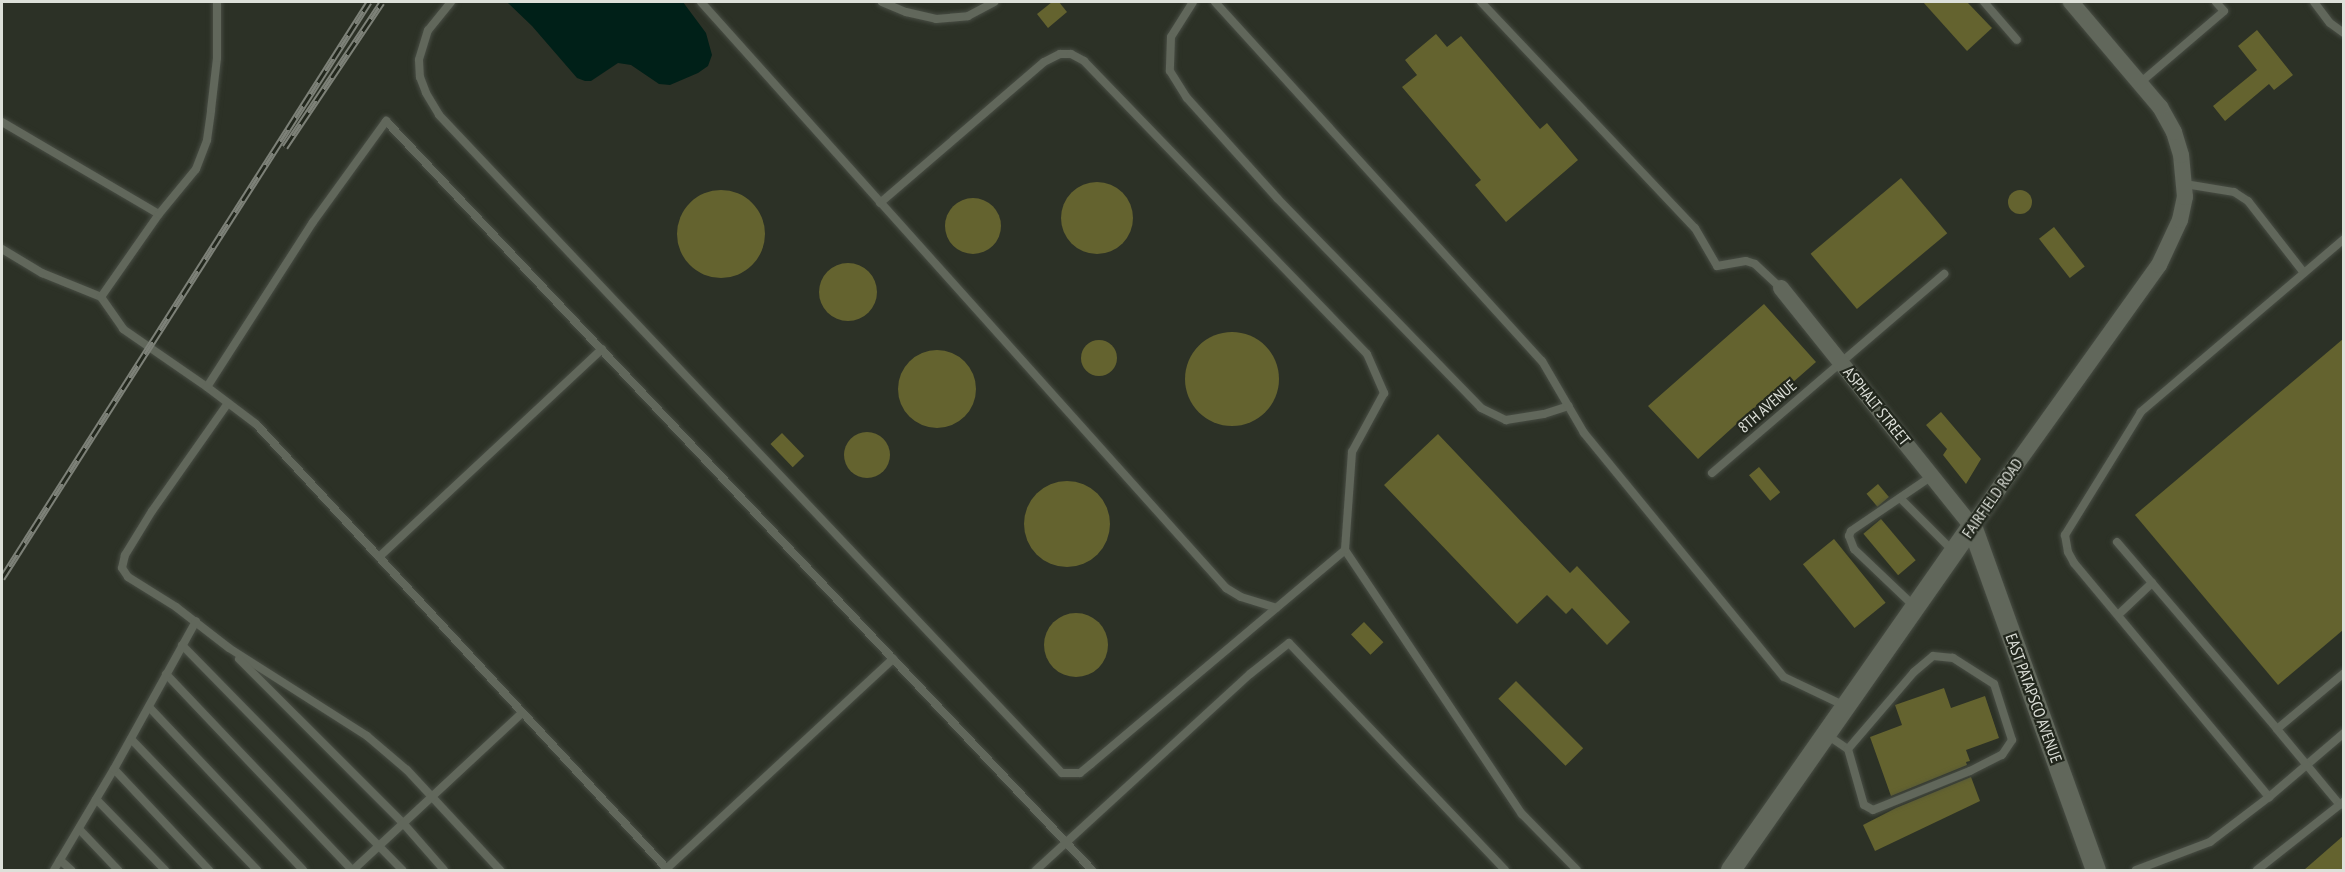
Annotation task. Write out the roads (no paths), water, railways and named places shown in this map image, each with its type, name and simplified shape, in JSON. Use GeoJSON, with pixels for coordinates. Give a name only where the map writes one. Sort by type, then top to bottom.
{"type":"FeatureCollection","features":[{"type":"Feature","properties":{"kind":"street","name":"FAIRFIELD ROAD"},"geometry":{"type":"LineString","coordinates":[[1731,870],[1972,525],[2159,265],[2180,220],[2185,184],[2178,144],[2160,107],[2071,2]]}},
{"type":"Feature","properties":{"kind":"street","name":"ASPHALT STREET"},"geometry":{"type":"LineString","coordinates":[[1781,288],[1972,525]]}},
{"type":"Feature","properties":{"kind":"street","name":"EAST PATAPSCO AVENUE"},"geometry":{"type":"LineString","coordinates":[[1972,525],[2096,870]]}},
{"type":"Feature","properties":{"kind":"lane"},"geometry":{"type":"LineString","coordinates":[[100,297],[159,214],[196,169],[207,140],[217,58],[217,2]]}},
{"type":"Feature","properties":{"kind":"lane"},"geometry":{"type":"LineString","coordinates":[[451,2],[428,30],[419,60],[420,77],[439,115],[1062,773],[1080,773],[1091,765],[1345,550]]}},
{"type":"Feature","properties":{"kind":"lane"},"geometry":{"type":"LineString","coordinates":[[701,2],[1226,588],[1241,597],[1276,608]]}},
{"type":"Feature","properties":{"kind":"lane"},"geometry":{"type":"LineString","coordinates":[[882,2],[906,12],[936,19],[968,16],[994,2]]}},
{"type":"Feature","properties":{"kind":"lane"},"geometry":{"type":"LineString","coordinates":[[1193,2],[1171,37],[1170,71],[1187,98],[1278,198],[1481,408],[1506,420],[1544,414],[1569,406]]}},
{"type":"Feature","properties":{"kind":"lane"},"geometry":{"type":"LineString","coordinates":[[1215,2],[1542,361],[1584,433],[1784,677],[1846,706]]}},
{"type":"Feature","properties":{"kind":"lane"},"geometry":{"type":"LineString","coordinates":[[1481,2],[1695,228],[1717,266],[1746,261],[1755,264],[1781,288]]}},
{"type":"Feature","properties":{"kind":"lane"},"geometry":{"type":"LineString","coordinates":[[1984,2],[2017,40]]}},
{"type":"Feature","properties":{"kind":"lane"},"geometry":{"type":"LineString","coordinates":[[2141,82],[2224,11],[2216,2]]}},
{"type":"Feature","properties":{"kind":"lane"},"geometry":{"type":"LineString","coordinates":[[2314,2],[2330,23],[2343,33]]}},
{"type":"Feature","properties":{"kind":"lane"},"geometry":{"type":"LineString","coordinates":[[880,203],[1044,62],[1060,54],[1071,54],[1084,61],[1366,354],[1384,393],[1352,452],[1345,550],[1522,814],[1577,870]]}},
{"type":"Feature","properties":{"kind":"lane"},"geometry":{"type":"LineString","coordinates":[[207,387],[313,222],[386,121],[1092,870]]}},
{"type":"Feature","properties":{"kind":"lane"},"geometry":{"type":"LineString","coordinates":[[2,122],[159,214]]}},
{"type":"Feature","properties":{"kind":"lane"},"geometry":{"type":"LineString","coordinates":[[2185,184],[2234,192],[2248,201],[2304,273]]}},
{"type":"Feature","properties":{"kind":"lane"},"geometry":{"type":"LineString","coordinates":[[2269,797],[2074,563],[2068,552],[2065,534],[2141,412],[2343,239]]}},
{"type":"Feature","properties":{"kind":"lane"},"geometry":{"type":"LineString","coordinates":[[2,249],[42,273],[100,297],[123,329],[256,424],[666,870],[893,658]]}},
{"type":"Feature","properties":{"kind":"lane","name":"8TH AVENUE"},"geometry":{"type":"LineString","coordinates":[[1712,472],[1944,274]]}},
{"type":"Feature","properties":{"kind":"lane"},"geometry":{"type":"LineString","coordinates":[[379,557],[602,349]]}},
{"type":"Feature","properties":{"kind":"lane"},"geometry":{"type":"LineString","coordinates":[[228,403],[152,511],[122,562],[122,568],[128,577],[196,621],[229,648],[403,823],[444,870]]}},
{"type":"Feature","properties":{"kind":"lane"},"geometry":{"type":"LineString","coordinates":[[1915,607],[1854,549],[1849,536],[1851,531],[1932,476]]}},
{"type":"Feature","properties":{"kind":"lane"},"geometry":{"type":"LineString","coordinates":[[1900,498],[1954,552]]}},
{"type":"Feature","properties":{"kind":"lane"},"geometry":{"type":"LineString","coordinates":[[2117,543],[2277,729],[2305,766],[2342,804],[2256,870]]}},
{"type":"Feature","properties":{"kind":"lane"},"geometry":{"type":"LineString","coordinates":[[2118,615],[2152,584]]}},
{"type":"Feature","properties":{"kind":"lane"},"geometry":{"type":"LineString","coordinates":[[54,870],[114,769],[196,621]]}},
{"type":"Feature","properties":{"kind":"lane"},"geometry":{"type":"LineString","coordinates":[[1036,870],[1250,674],[1289,643],[1504,870]]}},
{"type":"Feature","properties":{"kind":"lane"},"geometry":{"type":"LineString","coordinates":[[182,645],[402,870]]}},
{"type":"Feature","properties":{"kind":"lane"},"geometry":{"type":"LineString","coordinates":[[229,648],[367,736],[407,770],[500,870]]}},
{"type":"Feature","properties":{"kind":"lane"},"geometry":{"type":"LineString","coordinates":[[1826,734],[1848,749],[1864,805],[1874,810],[1970,771],[2002,754],[2012,740],[1994,684],[1953,658],[1933,656],[1914,672],[1848,749]]}},
{"type":"Feature","properties":{"kind":"lane"},"geometry":{"type":"LineString","coordinates":[[2277,729],[2343,673]]}},
{"type":"Feature","properties":{"kind":"lane"},"geometry":{"type":"LineString","coordinates":[[166,674],[352,870],[522,713]]}},
{"type":"Feature","properties":{"kind":"lane"},"geometry":{"type":"LineString","coordinates":[[149,707],[303,870]]}},
{"type":"Feature","properties":{"kind":"lane"},"geometry":{"type":"LineString","coordinates":[[2136,870],[2210,842],[2269,797],[2343,733]]}},
{"type":"Feature","properties":{"kind":"lane"},"geometry":{"type":"LineString","coordinates":[[131,739],[257,870]]}},
{"type":"Feature","properties":{"kind":"lane"},"geometry":{"type":"LineString","coordinates":[[114,769],[209,870]]}},
{"type":"Feature","properties":{"kind":"lane"},"geometry":{"type":"LineString","coordinates":[[96,799],[165,870]]}},
{"type":"Feature","properties":{"kind":"lane"},"geometry":{"type":"LineString","coordinates":[[79,829],[118,870]]}},
{"type":"Feature","properties":{"kind":"lane"},"geometry":{"type":"LineString","coordinates":[[60,860],[71,870]]}},
{"type":"Feature","properties":{"kind":"water"},"geometry":{"type":"Polygon","coordinates":[[[507,2],[683,2],[706,33],[712,55],[708,66],[670,85],[659,84],[631,65],[618,63],[591,81],[585,81],[577,78],[532,26],[507,2]]]}},
{"type":"Feature","properties":{"kind":"railway"},"geometry":{"type":"LineString","coordinates":[[2,578],[369,2]]}},
{"type":"Feature","properties":{"kind":"railway"},"geometry":{"type":"LineString","coordinates":[[285,147],[382,2]]}}]}
